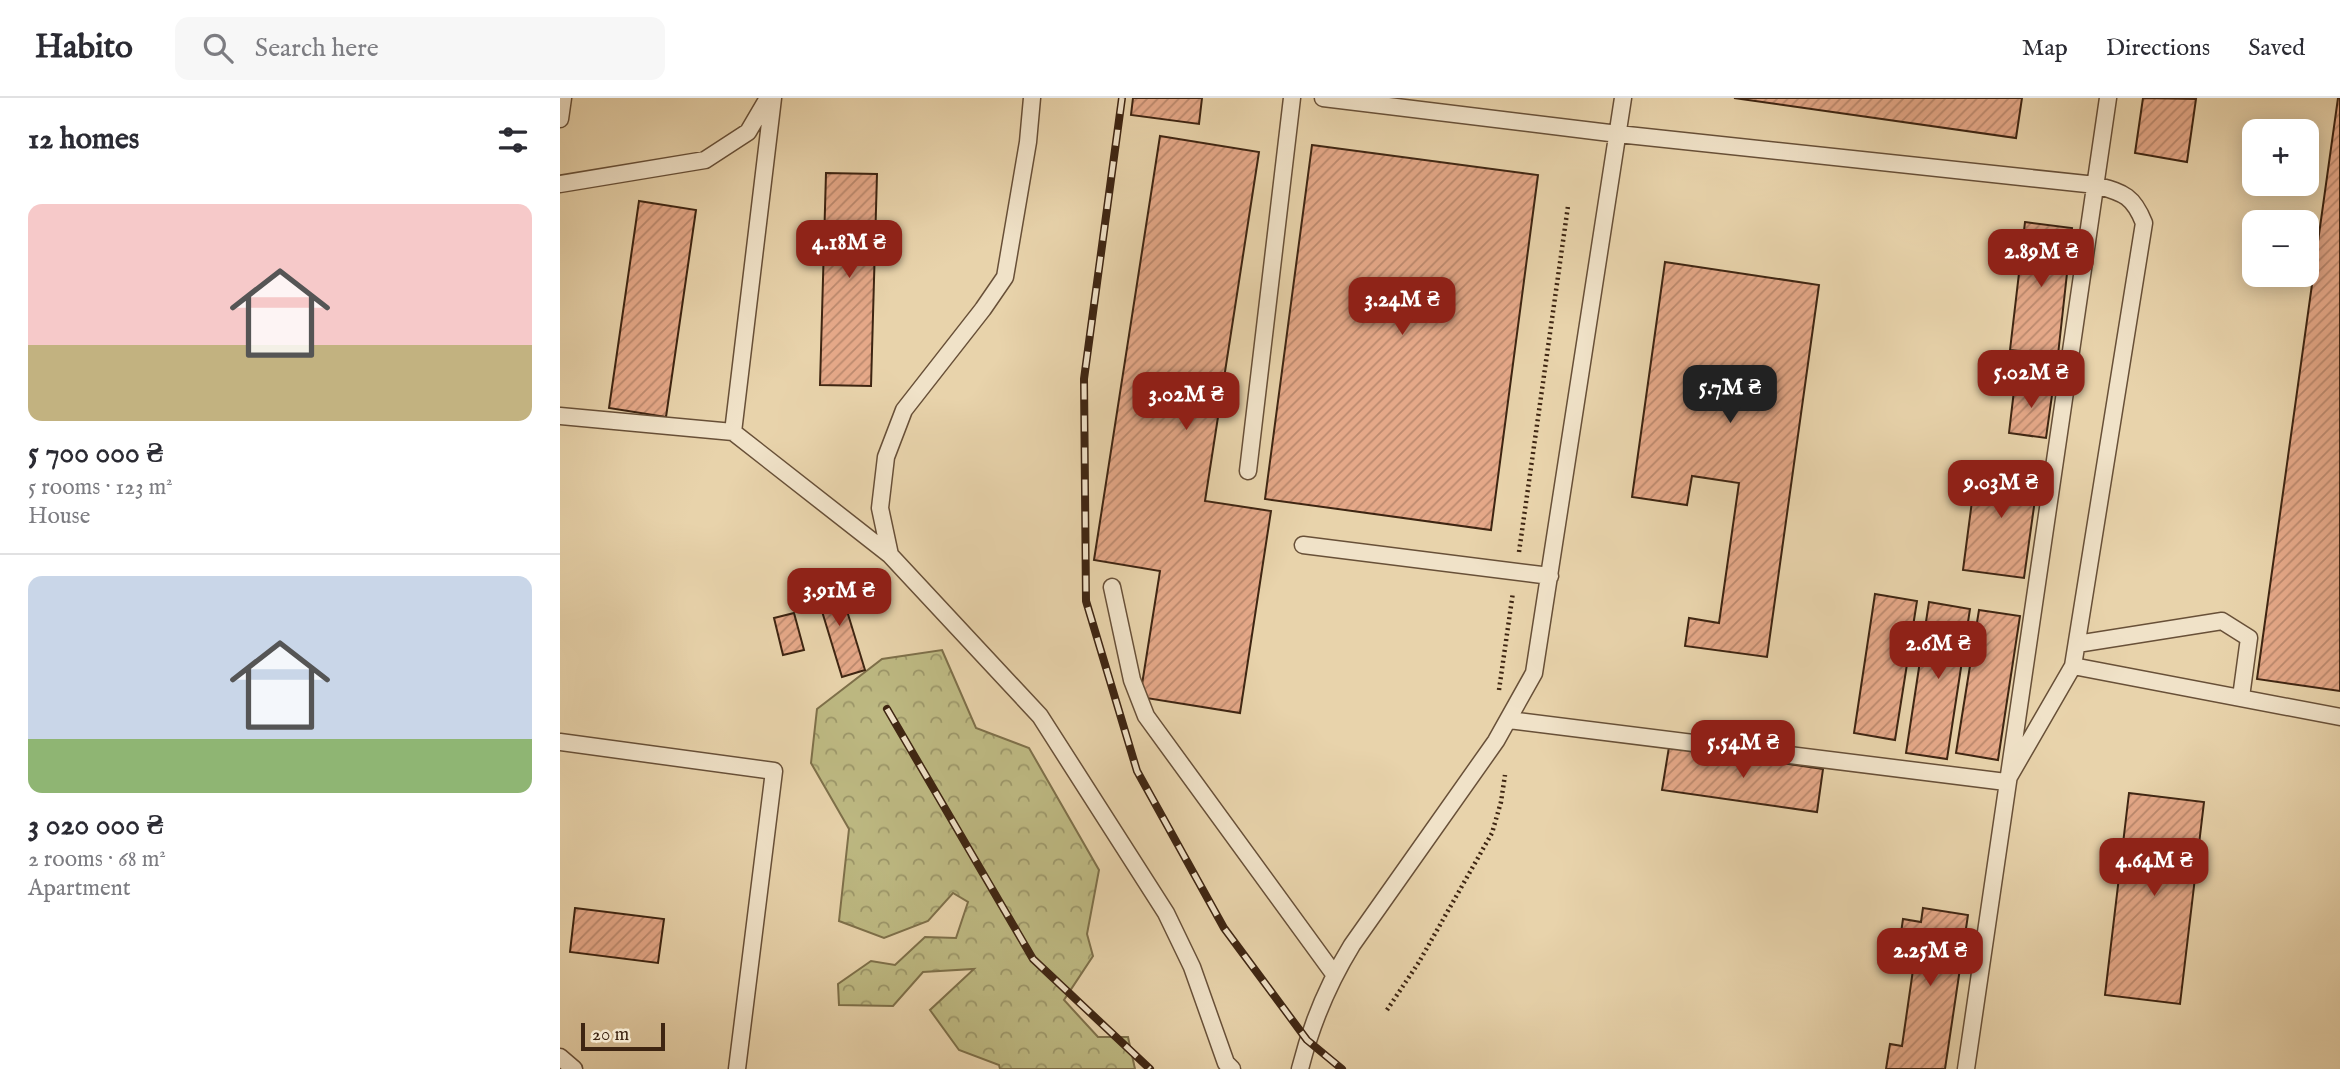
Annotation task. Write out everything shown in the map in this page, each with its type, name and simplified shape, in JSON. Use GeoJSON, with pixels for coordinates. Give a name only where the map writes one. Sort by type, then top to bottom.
{"type":"FeatureCollection","features":[{"type":"Feature","properties":{"kind":"lane"},"geometry":{"type":"LineString","coordinates":[[560,119],[563,98]]}},
{"type":"Feature","properties":{"kind":"lane"},"geometry":{"type":"LineString","coordinates":[[560,184],[705,160],[748,132],[770,98]]}},
{"type":"Feature","properties":{"kind":"lane"},"geometry":{"type":"LineString","coordinates":[[733,432],[770,98]]}},
{"type":"Feature","properties":{"kind":"lane"},"geometry":{"type":"LineString","coordinates":[[890,555],[880,508],[886,457],[904,410],[983,309],[1004,277],[1028,142],[1032,98]]}},
{"type":"Feature","properties":{"kind":"lane"},"geometry":{"type":"LineString","coordinates":[[1248,471],[1292,98]]}},
{"type":"Feature","properties":{"kind":"lane"},"geometry":{"type":"LineString","coordinates":[[1322,98],[1618,134],[2096,185],[2123,192],[2137,206],[2144,223],[2073,666],[2006,782]]}},
{"type":"Feature","properties":{"kind":"lane"},"geometry":{"type":"LineString","coordinates":[[1300,1069],[1307,1040],[1334,974],[1509,720],[1534,673],[1623,98]]}},
{"type":"Feature","properties":{"kind":"lane"},"geometry":{"type":"LineString","coordinates":[[1966,1069],[2108,98]]}},
{"type":"Feature","properties":{"kind":"lane"},"geometry":{"type":"LineString","coordinates":[[560,416],[733,432],[890,555],[1040,716],[1166,913],[1192,967],[1226,1063],[1233,1069]]}},
{"type":"Feature","properties":{"kind":"lane"},"geometry":{"type":"LineString","coordinates":[[1303,545],[1550,576]]}},
{"type":"Feature","properties":{"kind":"lane"},"geometry":{"type":"LineString","coordinates":[[1112,587],[1132,680],[1146,716],[1334,974]]}},
{"type":"Feature","properties":{"kind":"lane"},"geometry":{"type":"LineString","coordinates":[[2077,644],[2222,621],[2249,638],[2241,697]]}},
{"type":"Feature","properties":{"kind":"lane"},"geometry":{"type":"LineString","coordinates":[[2073,666],[2340,717]]}},
{"type":"Feature","properties":{"kind":"lane"},"geometry":{"type":"LineString","coordinates":[[1509,720],[2006,782]]}},
{"type":"Feature","properties":{"kind":"lane"},"geometry":{"type":"LineString","coordinates":[[560,742],[774,771],[737,1069]]}},
{"type":"Feature","properties":{"kind":"lane"},"geometry":{"type":"LineString","coordinates":[[560,1057],[574,1069]]}},
{"type":"Feature","properties":{"kind":"path"},"geometry":{"type":"LineString","coordinates":[[1497,702],[1568,206]]}},
{"type":"Feature","properties":{"kind":"path"},"geometry":{"type":"LineString","coordinates":[[1387,1010],[1419,962],[1492,833],[1505,775]]}},
{"type":"Feature","properties":{"kind":"green space"},"geometry":{"type":"Polygon","coordinates":[[[942,650],[976,728],[1029,748],[1099,870],[1087,934],[1093,956],[1064,1000],[1098,1037],[1128,1037],[1135,1069],[1000,1069],[999,1065],[959,1050],[930,1010],[974,969],[923,972],[893,1006],[839,1005],[838,984],[871,961],[895,965],[925,937],[956,938],[968,902],[953,893],[928,921],[884,938],[839,921],[849,829],[811,763],[817,709],[882,659],[942,650]]]}},
{"type":"Feature","properties":{"kind":"building"},"geometry":{"type":"Polygon","coordinates":[[[1133,98],[1202,98],[1199,124],[1131,115],[1133,98]]]}},
{"type":"Feature","properties":{"kind":"building"},"geometry":{"type":"Polygon","coordinates":[[[1734,98],[2022,98],[2016,138],[1734,98]]]}},
{"type":"Feature","properties":{"kind":"building"},"geometry":{"type":"Polygon","coordinates":[[[2143,98],[2196,99],[2187,162],[2135,153],[2143,98]]]}},
{"type":"Feature","properties":{"kind":"building"},"geometry":{"type":"Polygon","coordinates":[[[2340,98],[2340,691],[2257,679],[2312,287],[2319,287],[2319,234],[2340,98]]]}},
{"type":"Feature","properties":{"kind":"building"},"geometry":{"type":"Polygon","coordinates":[[[1160,136],[1259,152],[1205,501],[1271,511],[1240,713],[1140,697],[1160,571],[1094,560],[1160,136]]]}},
{"type":"Feature","properties":{"kind":"building"},"geometry":{"type":"Polygon","coordinates":[[[1312,145],[1538,175],[1491,530],[1265,499],[1312,145]]]}},
{"type":"Feature","properties":{"kind":"building"},"geometry":{"type":"Polygon","coordinates":[[[826,173],[877,174],[871,386],[820,385],[826,173]]]}},
{"type":"Feature","properties":{"kind":"building"},"geometry":{"type":"Polygon","coordinates":[[[639,201],[696,210],[666,417],[609,408],[639,201]]]}},
{"type":"Feature","properties":{"kind":"building"},"geometry":{"type":"Polygon","coordinates":[[[2025,222],[2072,228],[2058,355],[2010,350],[2025,222]]]}},
{"type":"Feature","properties":{"kind":"building"},"geometry":{"type":"Polygon","coordinates":[[[1665,262],[1819,285],[1767,657],[1685,646],[1689,618],[1719,623],[1739,483],[1692,476],[1687,505],[1632,497],[1665,262]]]}},
{"type":"Feature","properties":{"kind":"building"},"geometry":{"type":"Polygon","coordinates":[[[2015,382],[2053,388],[2046,438],[2009,433],[2015,382]]]}},
{"type":"Feature","properties":{"kind":"building"},"geometry":{"type":"Polygon","coordinates":[[[1977,463],[2039,471],[2024,578],[1963,570],[1977,463]]]}},
{"type":"Feature","properties":{"kind":"building"},"geometry":{"type":"Polygon","coordinates":[[[837,578],[865,670],[842,677],[814,585],[837,578]]]}},
{"type":"Feature","properties":{"kind":"building"},"geometry":{"type":"Polygon","coordinates":[[[1875,594],[1917,601],[1895,740],[1854,733],[1875,594]]]}},
{"type":"Feature","properties":{"kind":"building"},"geometry":{"type":"Polygon","coordinates":[[[1929,602],[1970,609],[1947,759],[1906,753],[1929,602]]]}},
{"type":"Feature","properties":{"kind":"building"},"geometry":{"type":"Polygon","coordinates":[[[1979,610],[2020,616],[1998,760],[1956,753],[1979,610]]]}},
{"type":"Feature","properties":{"kind":"building"},"geometry":{"type":"Polygon","coordinates":[[[794,613],[804,650],[783,655],[774,618],[794,613]]]}},
{"type":"Feature","properties":{"kind":"building"},"geometry":{"type":"Polygon","coordinates":[[[1669,747],[1823,769],[1817,812],[1662,790],[1669,747]]]}},
{"type":"Feature","properties":{"kind":"building"},"geometry":{"type":"Polygon","coordinates":[[[2129,793],[2204,802],[2180,1004],[2105,995],[2129,793]]]}},
{"type":"Feature","properties":{"kind":"building"},"geometry":{"type":"Polygon","coordinates":[[[575,908],[664,919],[658,963],[570,952],[575,908]]]}},
{"type":"Feature","properties":{"kind":"building"},"geometry":{"type":"Polygon","coordinates":[[[1923,908],[1968,915],[1945,1069],[1886,1069],[1890,1044],[1902,1046],[1914,963],[1897,961],[1903,919],[1921,922],[1923,908]]]}},
{"type":"Feature","properties":{"kind":"railway"},"geometry":{"type":"LineString","coordinates":[[1122,98],[1084,379],[1086,601],[1137,771],[1224,928],[1307,1040],[1342,1069]]}},
{"type":"Feature","properties":{"kind":"railway"},"geometry":{"type":"LineString","coordinates":[[887,709],[1033,959],[1150,1069]]}}]}
